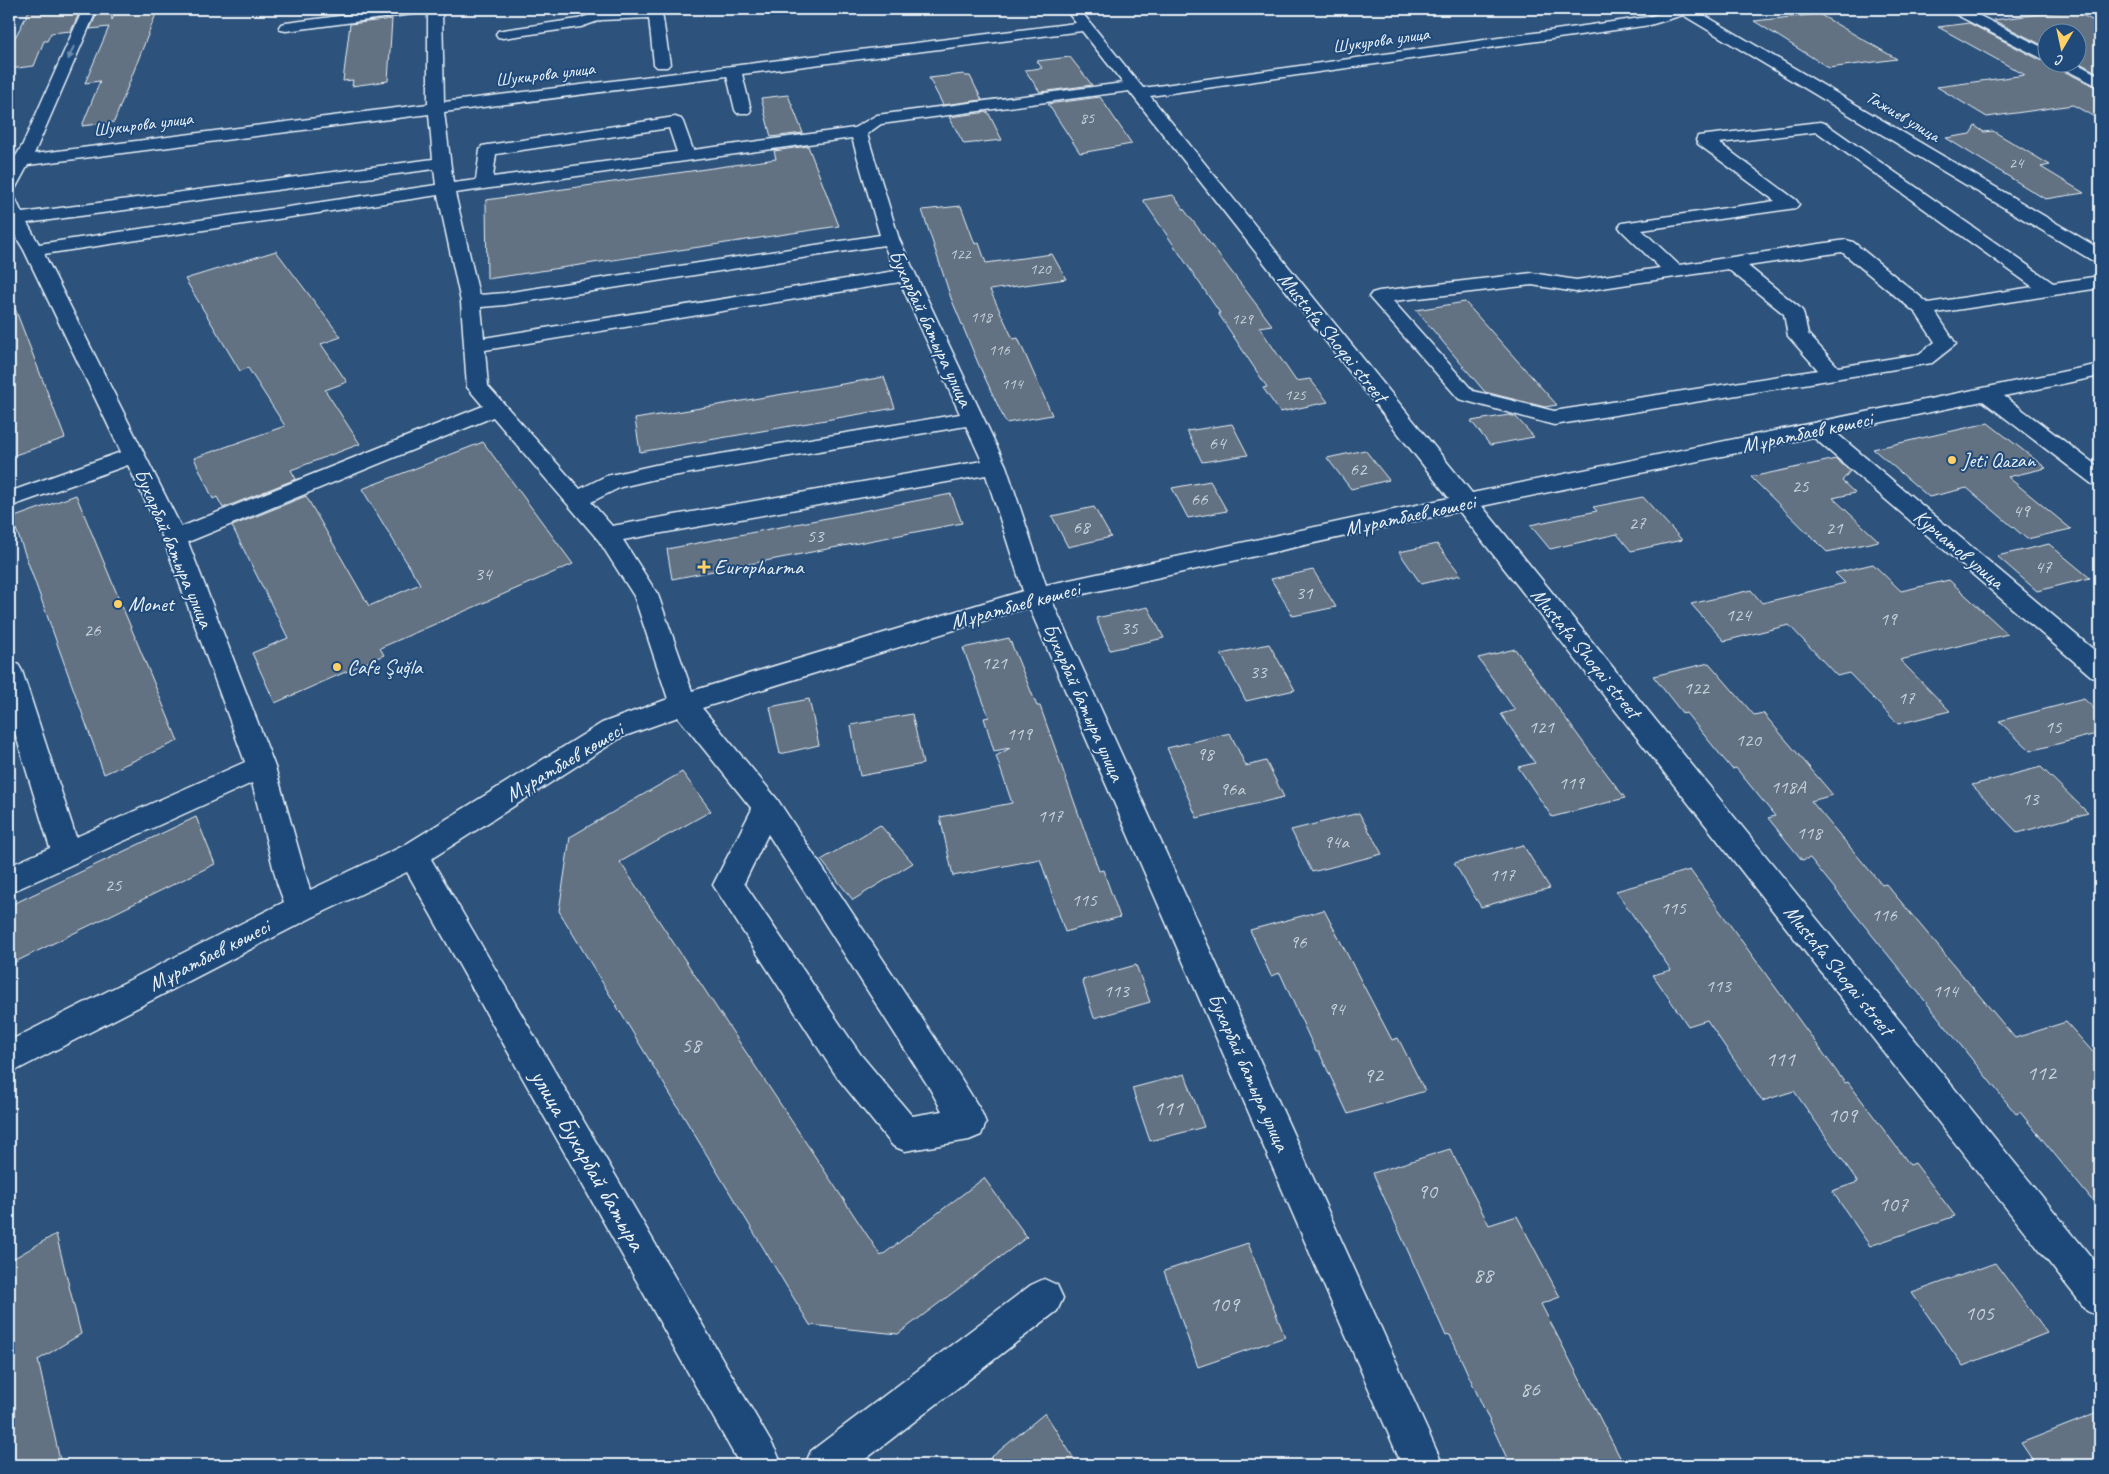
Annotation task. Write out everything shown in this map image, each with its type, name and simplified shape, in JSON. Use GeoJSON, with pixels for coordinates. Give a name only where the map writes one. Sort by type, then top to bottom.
{"type":"FeatureCollection","features":[{"type":"Feature","properties":{"kind":"street"},"geometry":{"type":"LineString","coordinates":[[9,185],[16,161],[90,9]]}},
{"type":"Feature","properties":{"kind":"street"},"geometry":{"type":"LineString","coordinates":[[286,27],[423,9]]}},
{"type":"Feature","properties":{"kind":"street"},"geometry":{"type":"LineString","coordinates":[[436,9],[436,108],[443,176],[471,302],[478,387],[607,535],[646,595],[683,704],[767,807],[969,1123],[905,1134],[849,1066],[728,885],[767,807]]}},
{"type":"Feature","properties":{"kind":"street","name":"Mustafa Shoqai street"},"geometry":{"type":"LineString","coordinates":[[1072,9],[2100,1298]]}},
{"type":"Feature","properties":{"kind":"street","name":"Шукурова улица"},"geometry":{"type":"LineString","coordinates":[[1136,89],[1650,21],[1686,9]]}},
{"type":"Feature","properties":{"kind":"street","name":"Тажиев улица"},"geometry":{"type":"LineString","coordinates":[[1686,9],[2100,257]]}},
{"type":"Feature","properties":{"kind":"street"},"geometry":{"type":"LineString","coordinates":[[1956,9],[2036,50]]}},
{"type":"Feature","properties":{"kind":"street"},"geometry":{"type":"LineString","coordinates":[[503,34],[581,23],[599,16],[655,13],[662,64]]}},
{"type":"Feature","properties":{"kind":"street","name":"Шукирова улица"},"geometry":{"type":"LineString","coordinates":[[16,161],[1085,26]]}},
{"type":"Feature","properties":{"kind":"street"},"geometry":{"type":"LineString","coordinates":[[642,66],[662,64],[690,76]]}},
{"type":"Feature","properties":{"kind":"street"},"geometry":{"type":"LineString","coordinates":[[734,70],[743,110]]}},
{"type":"Feature","properties":{"kind":"street"},"geometry":{"type":"LineString","coordinates":[[2080,72],[2100,82]]}},
{"type":"Feature","properties":{"kind":"street"},"geometry":{"type":"LineString","coordinates":[[436,108],[464,87]]}},
{"type":"Feature","properties":{"kind":"street"},"geometry":{"type":"LineString","coordinates":[[11,213],[443,176],[484,183],[858,132],[877,120],[1136,89]]}},
{"type":"Feature","properties":{"kind":"street"},"geometry":{"type":"LineString","coordinates":[[484,183],[488,150],[675,122],[686,155]]}},
{"type":"Feature","properties":{"kind":"street"},"geometry":{"type":"LineString","coordinates":[[1674,271],[1628,227],[1790,204],[1704,140],[1820,127],[2050,290]]}},
{"type":"Feature","properties":{"kind":"street","name":"Бухарбай батыра улица"},"geometry":{"type":"LineString","coordinates":[[858,132],[890,239],[995,466],[1037,596],[1423,1465]]}},
{"type":"Feature","properties":{"kind":"street"},"geometry":{"type":"LineString","coordinates":[[33,250],[443,176]]}},
{"type":"Feature","properties":{"kind":"street","name":"Бухарбай батыра улица"},"geometry":{"type":"LineString","coordinates":[[11,213],[33,250],[174,538],[261,767],[292,883],[302,908]]}},
{"type":"Feature","properties":{"kind":"street"},"geometry":{"type":"LineString","coordinates":[[471,302],[505,299],[890,239]]}},
{"type":"Feature","properties":{"kind":"street"},"geometry":{"type":"LineString","coordinates":[[1846,246],[1924,309],[1946,344],[1925,358],[1554,418],[1466,395],[1379,297],[1532,279],[1576,286],[1674,271],[1846,246]]}},
{"type":"Feature","properties":{"kind":"street"},"geometry":{"type":"LineString","coordinates":[[1732,263],[1793,312],[1798,336],[1833,373]]}},
{"type":"Feature","properties":{"kind":"street"},"geometry":{"type":"LineString","coordinates":[[475,346],[907,275]]}},
{"type":"Feature","properties":{"kind":"street"},"geometry":{"type":"LineString","coordinates":[[1924,309],[2100,282]]}},
{"type":"Feature","properties":{"kind":"street","name":"Мұратбаев көшесі"},"geometry":{"type":"LineString","coordinates":[[9,1058],[302,908],[413,855],[612,730],[683,704],[1037,596],[1466,502],[2100,370]]}},
{"type":"Feature","properties":{"kind":"street"},"geometry":{"type":"LineString","coordinates":[[1987,394],[2100,479]]}},
{"type":"Feature","properties":{"kind":"street"},"geometry":{"type":"LineString","coordinates":[[174,538],[497,408]]}},
{"type":"Feature","properties":{"kind":"street"},"geometry":{"type":"LineString","coordinates":[[577,500],[614,481],[655,472],[973,418]]}},
{"type":"Feature","properties":{"kind":"street","name":"Курчатов улица"},"geometry":{"type":"LineString","coordinates":[[1819,430],[2100,669]]}},
{"type":"Feature","properties":{"kind":"street"},"geometry":{"type":"LineString","coordinates":[[9,500],[134,455]]}},
{"type":"Feature","properties":{"kind":"street"},"geometry":{"type":"LineString","coordinates":[[607,535],[995,466]]}},
{"type":"Feature","properties":{"kind":"street"},"geometry":{"type":"LineString","coordinates":[[9,671],[66,853]]}},
{"type":"Feature","properties":{"kind":"street"},"geometry":{"type":"LineString","coordinates":[[9,880],[261,767]]}},
{"type":"Feature","properties":{"kind":"street","name":"улица Бухарбай батыра"},"geometry":{"type":"LineString","coordinates":[[413,855],[762,1465]]}},
{"type":"Feature","properties":{"kind":"street"},"geometry":{"type":"LineString","coordinates":[[825,1465],[1044,1298]]}},
{"type":"Feature","properties":{"kind":"building"},"geometry":{"type":"Polygon","coordinates":[[[30,9],[81,9],[71,31],[51,33],[47,41],[44,41],[34,66],[9,69],[9,49],[30,9]]]}},
{"type":"Feature","properties":{"kind":"building"},"geometry":{"type":"Polygon","coordinates":[[[99,9],[111,9],[112,20],[117,9],[158,9],[114,122],[82,126],[100,81],[85,83],[109,27],[90,29],[99,9]]]}},
{"type":"Feature","properties":{"kind":"building"},"geometry":{"type":"Polygon","coordinates":[[[2072,10],[2100,24],[2100,74],[2086,66],[2086,22],[2036,22],[2036,42],[1993,20],[2072,10]]]}},
{"type":"Feature","properties":{"kind":"building"},"geometry":{"type":"Polygon","coordinates":[[[1819,14],[1897,59],[1829,68],[1754,21],[1819,14]]]}},
{"type":"Feature","properties":{"kind":"building"},"geometry":{"type":"Polygon","coordinates":[[[392,19],[388,81],[352,86],[353,80],[343,81],[350,24],[392,19]]]}},
{"type":"Feature","properties":{"kind":"building"},"geometry":{"type":"Polygon","coordinates":[[[1969,23],[2036,58],[2036,72],[2065,72],[2100,89],[2100,120],[2073,105],[1987,117],[1937,87],[2025,75],[1938,27],[1969,23]]]}},
{"type":"Feature","properties":{"kind":"building"},"geometry":{"type":"Polygon","coordinates":[[[1070,57],[1092,85],[1040,92],[1025,70],[1042,68],[1037,61],[1070,57]]]}},
{"type":"Feature","properties":{"kind":"building"},"geometry":{"type":"Polygon","coordinates":[[[964,74],[965,76],[970,76],[982,100],[943,105],[929,78],[964,74]]]}},
{"type":"Feature","properties":{"kind":"building"},"geometry":{"type":"Polygon","coordinates":[[[788,95],[803,133],[771,137],[761,98],[788,95]]]}},
{"type":"Feature","properties":{"kind":"building"},"geometry":{"type":"Polygon","coordinates":[[[1100,97],[1132,144],[1080,153],[1048,104],[1100,97]]]}},
{"type":"Feature","properties":{"kind":"building"},"geometry":{"type":"Polygon","coordinates":[[[988,112],[1002,140],[964,144],[949,117],[988,112]]]}},
{"type":"Feature","properties":{"kind":"building"},"geometry":{"type":"Polygon","coordinates":[[[1975,126],[1984,132],[1993,131],[2050,165],[2041,167],[2084,193],[2045,199],[1946,138],[1970,134],[1975,126]]]}},
{"type":"Feature","properties":{"kind":"building"},"geometry":{"type":"Polygon","coordinates":[[[808,146],[839,226],[487,279],[486,200],[776,159],[774,151],[808,146]]]}},
{"type":"Feature","properties":{"kind":"building"},"geometry":{"type":"Polygon","coordinates":[[[1173,195],[1272,325],[1259,327],[1296,381],[1310,379],[1328,402],[1280,412],[1263,388],[1267,387],[1218,313],[1220,313],[1143,200],[1173,195]]]}},
{"type":"Feature","properties":{"kind":"building"},"geometry":{"type":"Polygon","coordinates":[[[961,206],[975,244],[979,243],[986,263],[1052,254],[1066,279],[990,290],[1013,339],[1018,338],[1052,415],[1006,423],[978,363],[951,298],[922,210],[961,206]]]}},
{"type":"Feature","properties":{"kind":"building"},"geometry":{"type":"Polygon","coordinates":[[[276,251],[341,337],[321,344],[347,382],[325,390],[360,444],[291,470],[296,479],[223,508],[217,497],[213,499],[194,458],[285,426],[248,368],[240,371],[185,279],[276,251]]]}},
{"type":"Feature","properties":{"kind":"building"},"geometry":{"type":"Polygon","coordinates":[[[9,298],[11,298],[65,438],[9,457],[9,298]]]}},
{"type":"Feature","properties":{"kind":"building"},"geometry":{"type":"Polygon","coordinates":[[[1465,302],[1557,405],[1545,407],[1485,392],[1416,310],[1465,302]]]}},
{"type":"Feature","properties":{"kind":"building"},"geometry":{"type":"Polygon","coordinates":[[[884,377],[895,408],[640,452],[635,419],[884,377]]]}},
{"type":"Feature","properties":{"kind":"building"},"geometry":{"type":"Polygon","coordinates":[[[1509,415],[1516,417],[1534,437],[1490,445],[1471,421],[1509,415]]]}},
{"type":"Feature","properties":{"kind":"building","name":"Jeti Qazan"},"geometry":{"type":"Polygon","coordinates":[[[1988,423],[2046,468],[2008,477],[2071,529],[2027,539],[1967,488],[1929,497],[1873,449],[1988,423]]]}},
{"type":"Feature","properties":{"kind":"building"},"geometry":{"type":"Polygon","coordinates":[[[1232,424],[1248,455],[1202,462],[1187,431],[1232,424]]]}},
{"type":"Feature","properties":{"kind":"building"},"geometry":{"type":"Polygon","coordinates":[[[483,442],[573,564],[380,648],[384,655],[275,703],[252,653],[288,638],[232,526],[306,496],[369,606],[420,584],[362,489],[483,442]]]}},
{"type":"Feature","properties":{"kind":"building"},"geometry":{"type":"Polygon","coordinates":[[[1365,450],[1389,480],[1351,489],[1327,458],[1365,450]]]}},
{"type":"Feature","properties":{"kind":"building"},"geometry":{"type":"Polygon","coordinates":[[[1836,459],[1850,471],[1842,481],[1855,493],[1833,498],[1879,541],[1827,552],[1751,477],[1836,459]]]}},
{"type":"Feature","properties":{"kind":"building"},"geometry":{"type":"Polygon","coordinates":[[[1210,481],[1227,511],[1188,518],[1172,488],[1210,481]]]}},
{"type":"Feature","properties":{"kind":"building"},"geometry":{"type":"Polygon","coordinates":[[[951,494],[962,523],[672,579],[667,549],[951,494]]]}},
{"type":"Feature","properties":{"kind":"building"},"geometry":{"type":"Polygon","coordinates":[[[76,495],[178,741],[104,774],[12,518],[76,495]]]}},
{"type":"Feature","properties":{"kind":"building"},"geometry":{"type":"Polygon","coordinates":[[[1643,497],[1682,540],[1631,551],[1617,534],[1550,549],[1530,525],[1597,511],[1593,507],[1643,497]]]}},
{"type":"Feature","properties":{"kind":"building"},"geometry":{"type":"Polygon","coordinates":[[[1094,507],[1111,537],[1068,547],[1052,516],[1094,507]]]}},
{"type":"Feature","properties":{"kind":"building"},"geometry":{"type":"Polygon","coordinates":[[[1437,544],[1461,575],[1421,584],[1399,552],[1437,544]]]}},
{"type":"Feature","properties":{"kind":"building"},"geometry":{"type":"Polygon","coordinates":[[[2049,544],[2090,578],[2037,591],[1997,556],[2049,544]]]}},
{"type":"Feature","properties":{"kind":"building"},"geometry":{"type":"Polygon","coordinates":[[[1873,564],[1901,591],[1949,580],[2008,634],[1900,660],[1950,711],[1898,724],[1849,673],[1837,676],[1789,625],[1724,641],[1691,604],[1751,590],[1762,603],[1845,583],[1835,573],[1873,564]]]}},
{"type":"Feature","properties":{"kind":"building"},"geometry":{"type":"Polygon","coordinates":[[[1313,570],[1336,607],[1293,616],[1271,579],[1313,570]]]}},
{"type":"Feature","properties":{"kind":"building"},"geometry":{"type":"Polygon","coordinates":[[[1148,607],[1164,638],[1110,650],[1096,618],[1148,607]]]}},
{"type":"Feature","properties":{"kind":"building"},"geometry":{"type":"Polygon","coordinates":[[[1009,638],[1037,706],[1040,706],[1099,871],[1103,870],[1120,917],[1065,932],[1040,859],[953,876],[940,817],[1012,803],[996,756],[1010,748],[994,751],[984,718],[989,717],[963,648],[1009,638]]]}},
{"type":"Feature","properties":{"kind":"building"},"geometry":{"type":"Polygon","coordinates":[[[1269,644],[1295,690],[1246,701],[1221,654],[1269,644]]]}},
{"type":"Feature","properties":{"kind":"building"},"geometry":{"type":"Polygon","coordinates":[[[1515,649],[1625,798],[1552,817],[1518,767],[1535,763],[1501,714],[1515,710],[1478,658],[1515,649]]]}},
{"type":"Feature","properties":{"kind":"building"},"geometry":{"type":"Polygon","coordinates":[[[1709,663],[1754,715],[1763,713],[1833,795],[1811,801],[1882,885],[1886,884],[2015,1038],[2066,1022],[2100,1060],[2100,1210],[2020,1112],[2016,1114],[1810,858],[1802,860],[1768,818],[1775,816],[1736,768],[1732,769],[1686,713],[1683,714],[1653,676],[1709,663]]]}},
{"type":"Feature","properties":{"kind":"building"},"geometry":{"type":"Polygon","coordinates":[[[809,699],[819,745],[780,754],[770,707],[809,699]]]}},
{"type":"Feature","properties":{"kind":"building"},"geometry":{"type":"Polygon","coordinates":[[[2084,699],[2100,714],[2100,733],[2030,751],[1999,721],[2084,699]]]}},
{"type":"Feature","properties":{"kind":"building"},"geometry":{"type":"Polygon","coordinates":[[[912,714],[923,764],[860,776],[851,725],[912,714]]]}},
{"type":"Feature","properties":{"kind":"building"},"geometry":{"type":"Polygon","coordinates":[[[1230,733],[1246,766],[1266,761],[1284,797],[1197,818],[1167,748],[1230,733]]]}},
{"type":"Feature","properties":{"kind":"building"},"geometry":{"type":"Polygon","coordinates":[[[2041,767],[2088,813],[2018,833],[1972,785],[2041,767]]]}},
{"type":"Feature","properties":{"kind":"building"},"geometry":{"type":"Polygon","coordinates":[[[682,772],[711,811],[620,862],[881,1256],[984,1178],[1027,1237],[898,1334],[810,1325],[559,911],[570,837],[682,772]]]}},
{"type":"Feature","properties":{"kind":"building"},"geometry":{"type":"Polygon","coordinates":[[[1359,813],[1382,854],[1312,872],[1291,830],[1359,813]]]}},
{"type":"Feature","properties":{"kind":"building"},"geometry":{"type":"Polygon","coordinates":[[[196,817],[215,864],[9,965],[9,906],[196,817]]]}},
{"type":"Feature","properties":{"kind":"building"},"geometry":{"type":"Polygon","coordinates":[[[880,825],[913,863],[853,900],[821,860],[880,825]]]}},
{"type":"Feature","properties":{"kind":"building"},"geometry":{"type":"Polygon","coordinates":[[[1523,845],[1550,888],[1481,907],[1454,863],[1523,845]]]}},
{"type":"Feature","properties":{"kind":"building"},"geometry":{"type":"Polygon","coordinates":[[[1690,870],[1845,1083],[1848,1082],[1910,1165],[1915,1163],[1955,1216],[1870,1246],[1832,1191],[1858,1182],[1794,1091],[1762,1101],[1707,1020],[1688,1026],[1653,975],[1671,970],[1616,891],[1690,870]]]}},
{"type":"Feature","properties":{"kind":"building"},"geometry":{"type":"Polygon","coordinates":[[[1324,910],[1392,1040],[1398,1038],[1425,1091],[1348,1114],[1319,1052],[1316,1052],[1280,973],[1271,976],[1250,930],[1324,910]]]}},
{"type":"Feature","properties":{"kind":"building"},"geometry":{"type":"Polygon","coordinates":[[[1136,965],[1150,1002],[1094,1018],[1082,980],[1136,965]]]}},
{"type":"Feature","properties":{"kind":"building"},"geometry":{"type":"Polygon","coordinates":[[[1185,1074],[1204,1127],[1150,1141],[1132,1088],[1185,1074]]]}},
{"type":"Feature","properties":{"kind":"building"},"geometry":{"type":"Polygon","coordinates":[[[1450,1149],[1489,1225],[1517,1216],[1560,1297],[1541,1304],[1624,1465],[1510,1465],[1450,1335],[1446,1336],[1373,1173],[1450,1149]]]}},
{"type":"Feature","properties":{"kind":"building"},"geometry":{"type":"Polygon","coordinates":[[[56,1234],[81,1334],[38,1360],[61,1465],[9,1465],[9,1261],[56,1234]]]}},
{"type":"Feature","properties":{"kind":"building"},"geometry":{"type":"Polygon","coordinates":[[[1248,1243],[1285,1337],[1198,1367],[1164,1271],[1248,1243]]]}},
{"type":"Feature","properties":{"kind":"building"},"geometry":{"type":"Polygon","coordinates":[[[1995,1263],[2047,1333],[1963,1366],[1912,1293],[1995,1263]]]}},
{"type":"Feature","properties":{"kind":"building"},"geometry":{"type":"Polygon","coordinates":[[[2100,1412],[2100,1465],[2036,1465],[2021,1443],[2100,1412]]]}},
{"type":"Feature","properties":{"kind":"building"},"geometry":{"type":"Polygon","coordinates":[[[1045,1413],[1078,1465],[982,1465],[1045,1413]]]}},
{"type":"Feature","properties":{"kind":"place","name":"Jeti Qazan"},"geometry":{"type":"Point","coordinates":[1952,460]}},
{"type":"Feature","properties":{"kind":"place","name":"Europharma"},"geometry":{"type":"Point","coordinates":[704,567]}},
{"type":"Feature","properties":{"kind":"place","name":"Monet"},"geometry":{"type":"Point","coordinates":[118,604]}},
{"type":"Feature","properties":{"kind":"place","name":"Cafe Şuğla"},"geometry":{"type":"Point","coordinates":[337,667]}}]}
